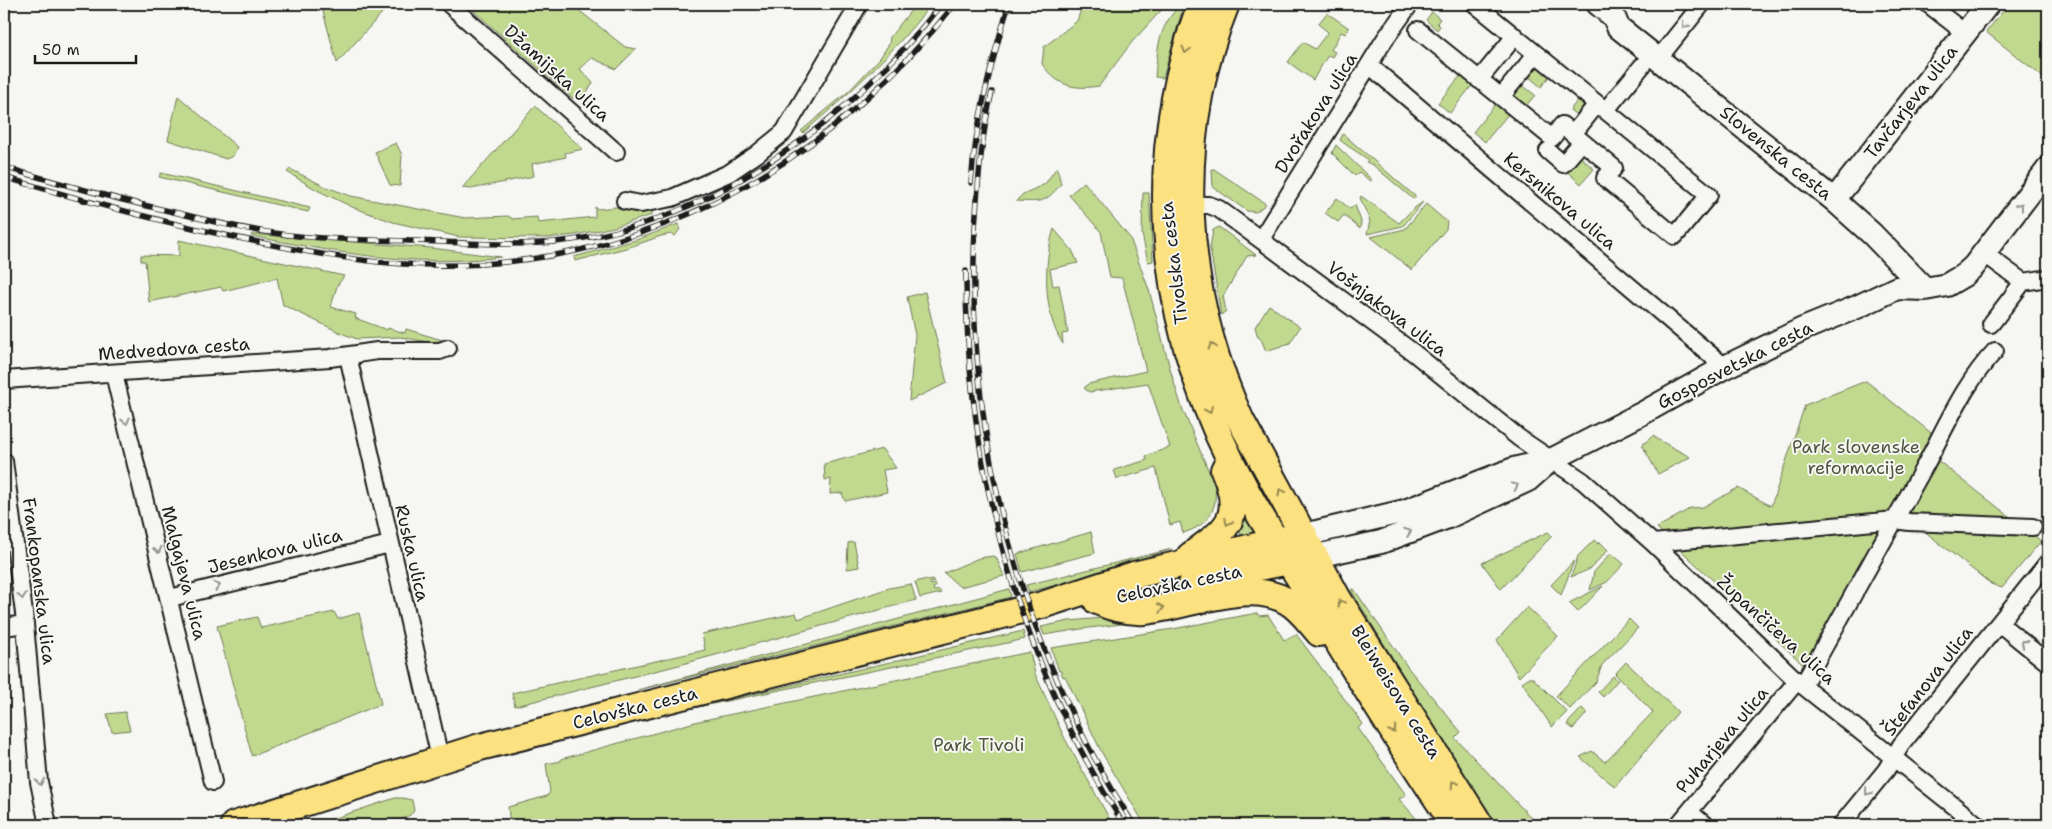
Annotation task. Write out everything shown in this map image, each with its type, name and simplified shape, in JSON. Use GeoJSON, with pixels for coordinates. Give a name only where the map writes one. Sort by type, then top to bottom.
{"type":"FeatureCollection","features":[{"type":"Feature","properties":{"kind":"main road","name":"Tivolska cesta"},"geometry":{"type":"LineString","coordinates":[[1201,4],[1187,46],[1174,105],[1168,152],[1166,215],[1172,280],[1182,331],[1198,385],[1249,496],[1283,551]]}},
{"type":"Feature","properties":{"kind":"main road","name":"Tivolska cesta"},"geometry":{"type":"LineString","coordinates":[[1226,4],[1207,60],[1195,112],[1190,150],[1196,279],[1204,318],[1228,394],[1253,444],[1310,546]]}},
{"type":"Feature","properties":{"kind":"main road","name":"Slovenska cesta"},"geometry":{"type":"LineString","coordinates":[[1580,4],[1608,26],[1618,27]]}},
{"type":"Feature","properties":{"kind":"main road","name":"Slovenska cesta"},"geometry":{"type":"LineString","coordinates":[[1598,4],[1614,17],[1618,27],[1650,63],[1834,200],[1872,234],[1925,289]]}},
{"type":"Feature","properties":{"kind":"main road","name":"Tavčarjeva ulica"},"geometry":{"type":"LineString","coordinates":[[1834,200],[1988,4]]}},
{"type":"Feature","properties":{"kind":"main road","name":"Gosposvetska cesta"},"geometry":{"type":"LineString","coordinates":[[1310,546],[1514,469],[1551,460],[1643,413],[1725,367],[1803,329],[1857,307],[1889,291],[1897,288],[1925,289],[1947,285],[1969,271],[2048,169]]}},
{"type":"Feature","properties":{"kind":"main road"},"geometry":{"type":"LineString","coordinates":[[1179,564],[1217,537],[1229,523],[1232,516],[1232,491],[1219,459],[1220,435]]}},
{"type":"Feature","properties":{"kind":"main road","name":"Celovška cesta"},"geometry":{"type":"LineString","coordinates":[[234,825],[440,758],[1042,605],[1134,575],[1179,564],[1310,546]]}},
{"type":"Feature","properties":{"kind":"main road","name":"Bleiweisova cesta"},"geometry":{"type":"LineString","coordinates":[[1310,546],[1343,606],[1480,825]]}},
{"type":"Feature","properties":{"kind":"main road","name":"Celovška cesta"},"geometry":{"type":"LineString","coordinates":[[1042,605],[1097,601],[1204,582],[1254,568],[1283,551]]}},
{"type":"Feature","properties":{"kind":"main road","name":"Bleiweisova cesta"},"geometry":{"type":"LineString","coordinates":[[1283,551],[1366,688],[1455,825]]}},
{"type":"Feature","properties":{"kind":"main road"},"geometry":{"type":"LineString","coordinates":[[1097,601],[1112,608],[1143,611],[1224,595],[1251,593],[1276,596],[1293,604],[1305,615],[1352,676],[1366,688]]}},
{"type":"Feature","properties":{"kind":"street","name":"Džamijska ulica"},"geometry":{"type":"LineString","coordinates":[[449,4],[616,152]]}},
{"type":"Feature","properties":{"kind":"street"},"geometry":{"type":"LineString","coordinates":[[1418,30],[1552,138],[1562,125],[1614,168],[1606,178],[1675,236],[1710,195],[1475,4]]}},
{"type":"Feature","properties":{"kind":"street"},"geometry":{"type":"LineString","coordinates":[[1548,151],[1564,164],[1577,138],[1602,107],[1650,63],[1702,4]]}},
{"type":"Feature","properties":{"kind":"street"},"geometry":{"type":"LineString","coordinates":[[1928,4],[1965,32]]}},
{"type":"Feature","properties":{"kind":"street"},"geometry":{"type":"LineString","coordinates":[[625,201],[641,204],[672,198],[729,173],[757,154],[784,132],[854,6]]}},
{"type":"Feature","properties":{"kind":"street","name":"Dvořakova ulica"},"geometry":{"type":"LineString","coordinates":[[1261,239],[1369,65],[1408,6]]}},
{"type":"Feature","properties":{"kind":"street"},"geometry":{"type":"LineString","coordinates":[[1479,80],[1515,36]]}},
{"type":"Feature","properties":{"kind":"street"},"geometry":{"type":"LineString","coordinates":[[1501,97],[1536,54]]}},
{"type":"Feature","properties":{"kind":"street","name":"Kersnikova ulica"},"geometry":{"type":"LineString","coordinates":[[1369,65],[1725,367]]}},
{"type":"Feature","properties":{"kind":"street","name":"Vošnjakova ulica"},"geometry":{"type":"LineString","coordinates":[[1192,205],[1209,205],[1219,209],[1392,336],[1519,438],[1551,460]]}},
{"type":"Feature","properties":{"kind":"street"},"geometry":{"type":"LineString","coordinates":[[1993,260],[2023,282]]}},
{"type":"Feature","properties":{"kind":"street"},"geometry":{"type":"LineString","coordinates":[[1991,324],[2023,282],[2048,278]]}},
{"type":"Feature","properties":{"kind":"street","name":"Medvedova cesta"},"geometry":{"type":"LineString","coordinates":[[4,380],[114,374],[348,356],[377,351],[440,351],[448,348]]}},
{"type":"Feature","properties":{"kind":"street"},"geometry":{"type":"LineString","coordinates":[[1800,683],[1895,520],[1964,390],[1995,351]]}},
{"type":"Feature","properties":{"kind":"street","name":"Ruska ulica"},"geometry":{"type":"LineString","coordinates":[[348,356],[440,758]]}},
{"type":"Feature","properties":{"kind":"street","name":"Malgajeva ulica"},"geometry":{"type":"LineString","coordinates":[[114,374],[170,598],[213,782]]}},
{"type":"Feature","properties":{"kind":"street","name":"Župančičeva ulica"},"geometry":{"type":"LineString","coordinates":[[1551,460],[1593,489],[1800,683],[1978,825]]}},
{"type":"Feature","properties":{"kind":"street","name":"Frankopanska ulica"},"geometry":{"type":"LineString","coordinates":[[4,462],[25,624],[39,782],[48,825]]}},
{"type":"Feature","properties":{"kind":"street"},"geometry":{"type":"LineString","coordinates":[[1653,544],[1895,520],[2033,528]]}},
{"type":"Feature","properties":{"kind":"street","name":"Jesenkova ulica"},"geometry":{"type":"LineString","coordinates":[[170,598],[390,544]]}},
{"type":"Feature","properties":{"kind":"street","name":"Štefanova ulica"},"geometry":{"type":"LineString","coordinates":[[1841,825],[1894,758],[1901,745],[2048,562]]}},
{"type":"Feature","properties":{"kind":"street"},"geometry":{"type":"LineString","coordinates":[[4,627],[25,624]]}},
{"type":"Feature","properties":{"kind":"street"},"geometry":{"type":"LineString","coordinates":[[1999,624],[2048,664]]}},
{"type":"Feature","properties":{"kind":"street","name":"Puharjeva ulica"},"geometry":{"type":"LineString","coordinates":[[1678,825],[1800,683]]}},
{"type":"Feature","properties":{"kind":"street"},"geometry":{"type":"LineString","coordinates":[[1689,812],[1705,825]]}},
{"type":"Feature","properties":{"kind":"green space"},"geometry":{"type":"Polygon","coordinates":[[[321,4],[390,4],[337,63],[321,4]]]}},
{"type":"Feature","properties":{"kind":"green space"},"geometry":{"type":"Polygon","coordinates":[[[466,4],[571,4],[625,47],[636,49],[616,69],[592,58],[580,69],[593,83],[583,98],[572,98],[466,4]]]}},
{"type":"Feature","properties":{"kind":"green space"},"geometry":{"type":"Polygon","coordinates":[[[916,4],[931,4],[871,72],[803,133],[801,131],[849,91],[880,58],[889,44],[890,37],[916,4]]]}},
{"type":"Feature","properties":{"kind":"green space"},"geometry":{"type":"Polygon","coordinates":[[[1083,4],[1167,4],[1132,42],[1099,86],[1074,87],[1060,82],[1042,64],[1044,47],[1077,21],[1083,4]]]}},
{"type":"Feature","properties":{"kind":"green space"},"geometry":{"type":"Polygon","coordinates":[[[1183,4],[1183,7],[1163,78],[1155,77],[1160,37],[1173,13],[1183,4]]]}},
{"type":"Feature","properties":{"kind":"green space"},"geometry":{"type":"Polygon","coordinates":[[[2009,4],[2048,4],[2048,81],[1986,32],[2009,4]]]}},
{"type":"Feature","properties":{"kind":"green space"},"geometry":{"type":"Polygon","coordinates":[[[1432,12],[1440,19],[1437,23],[1440,26],[1437,30],[1426,20],[1432,12]]]}},
{"type":"Feature","properties":{"kind":"green space"},"geometry":{"type":"Polygon","coordinates":[[[1327,13],[1349,28],[1345,34],[1341,32],[1331,50],[1335,52],[1332,57],[1328,55],[1313,80],[1288,62],[1303,42],[1315,49],[1328,32],[1318,24],[1327,13]]]}},
{"type":"Feature","properties":{"kind":"green space"},"geometry":{"type":"Polygon","coordinates":[[[1538,63],[1551,74],[1541,87],[1528,76],[1538,63]]]}},
{"type":"Feature","properties":{"kind":"green space"},"geometry":{"type":"Polygon","coordinates":[[[1462,74],[1474,83],[1450,113],[1438,103],[1462,74]]]}},
{"type":"Feature","properties":{"kind":"green space"},"geometry":{"type":"Polygon","coordinates":[[[1521,84],[1535,95],[1525,107],[1512,96],[1521,84]]]}},
{"type":"Feature","properties":{"kind":"green space"},"geometry":{"type":"Polygon","coordinates":[[[178,96],[237,147],[233,156],[226,159],[168,140],[178,96]]]}},
{"type":"Feature","properties":{"kind":"green space"},"geometry":{"type":"Polygon","coordinates":[[[1581,96],[1592,105],[1581,119],[1570,110],[1581,96]]]}},
{"type":"Feature","properties":{"kind":"green space"},"geometry":{"type":"Polygon","coordinates":[[[1497,102],[1510,112],[1485,142],[1473,132],[1497,102]]]}},
{"type":"Feature","properties":{"kind":"green space"},"geometry":{"type":"Polygon","coordinates":[[[535,106],[583,149],[565,153],[566,157],[532,164],[534,176],[471,189],[462,188],[535,106]]]}},
{"type":"Feature","properties":{"kind":"green space"},"geometry":{"type":"Polygon","coordinates":[[[1343,134],[1416,197],[1413,199],[1373,165],[1366,162],[1368,160],[1365,157],[1340,140],[1343,134]]]}},
{"type":"Feature","properties":{"kind":"green space"},"geometry":{"type":"Polygon","coordinates":[[[396,143],[402,155],[400,186],[390,185],[375,152],[396,143]]]}},
{"type":"Feature","properties":{"kind":"green space"},"geometry":{"type":"Polygon","coordinates":[[[1336,145],[1372,180],[1370,181],[1359,172],[1355,176],[1332,153],[1336,145]]]}},
{"type":"Feature","properties":{"kind":"green space"},"geometry":{"type":"Polygon","coordinates":[[[1577,154],[1594,169],[1581,184],[1564,169],[1577,154]]]}},
{"type":"Feature","properties":{"kind":"green space"},"geometry":{"type":"Polygon","coordinates":[[[1057,167],[1061,184],[1050,195],[1037,201],[1016,201],[1023,194],[1045,184],[1057,167]]]}},
{"type":"Feature","properties":{"kind":"green space"},"geometry":{"type":"Polygon","coordinates":[[[290,169],[326,187],[351,196],[465,218],[508,216],[513,219],[537,217],[538,223],[595,217],[595,207],[598,209],[625,206],[652,208],[652,215],[614,227],[575,235],[547,238],[459,237],[393,222],[352,207],[317,190],[287,172],[290,169]]]}},
{"type":"Feature","properties":{"kind":"green space"},"geometry":{"type":"Polygon","coordinates":[[[1212,169],[1266,204],[1256,212],[1247,211],[1213,187],[1212,169]]]}},
{"type":"Feature","properties":{"kind":"green space"},"geometry":{"type":"Polygon","coordinates":[[[161,173],[310,208],[308,212],[159,177],[161,173]]]}},
{"type":"Feature","properties":{"kind":"green space"},"geometry":{"type":"Polygon","coordinates":[[[1084,182],[1130,238],[1149,290],[1182,408],[1215,486],[1215,503],[1209,516],[1199,526],[1183,533],[1180,522],[1170,525],[1156,468],[1117,479],[1114,470],[1147,460],[1146,456],[1170,447],[1148,383],[1089,392],[1084,388],[1088,384],[1146,371],[1122,278],[1110,277],[1101,232],[1069,195],[1084,182]]]}},
{"type":"Feature","properties":{"kind":"green space"},"geometry":{"type":"Polygon","coordinates":[[[1143,193],[1149,193],[1153,261],[1148,262],[1142,234],[1143,193]]]}},
{"type":"Feature","properties":{"kind":"green space"},"geometry":{"type":"Polygon","coordinates":[[[1361,196],[1399,223],[1423,202],[1403,226],[1367,234],[1370,221],[1360,198],[1361,196]]]}},
{"type":"Feature","properties":{"kind":"green space"},"geometry":{"type":"Polygon","coordinates":[[[1337,198],[1350,209],[1355,205],[1361,221],[1360,229],[1344,215],[1338,222],[1325,213],[1337,198]]]}},
{"type":"Feature","properties":{"kind":"green space"},"geometry":{"type":"Polygon","coordinates":[[[1426,204],[1447,222],[1446,229],[1412,270],[1371,237],[1405,229],[1426,204]]]}},
{"type":"Feature","properties":{"kind":"green space"},"geometry":{"type":"Polygon","coordinates":[[[678,224],[680,229],[675,236],[671,234],[661,236],[630,247],[575,261],[574,257],[636,240],[678,224]]]}},
{"type":"Feature","properties":{"kind":"green space"},"geometry":{"type":"Polygon","coordinates":[[[1219,227],[1256,255],[1247,256],[1223,296],[1226,311],[1221,315],[1210,248],[1213,230],[1219,227]]]}},
{"type":"Feature","properties":{"kind":"green space"},"geometry":{"type":"Polygon","coordinates":[[[1054,229],[1072,250],[1078,263],[1050,269],[1053,286],[1059,285],[1068,333],[1062,334],[1063,344],[1056,332],[1048,303],[1048,257],[1054,229]]]}},
{"type":"Feature","properties":{"kind":"green space"},"geometry":{"type":"Polygon","coordinates":[[[252,234],[431,248],[501,257],[437,261],[375,257],[282,242],[251,236],[252,234]]]}},
{"type":"Feature","properties":{"kind":"green space"},"geometry":{"type":"Polygon","coordinates":[[[179,240],[344,276],[337,286],[331,307],[356,314],[355,318],[387,330],[388,328],[405,333],[406,329],[442,340],[434,343],[400,337],[357,339],[341,333],[283,305],[277,278],[223,291],[221,287],[149,302],[145,261],[141,261],[141,255],[179,256],[179,240]]]}},
{"type":"Feature","properties":{"kind":"green space"},"geometry":{"type":"Polygon","coordinates":[[[925,292],[947,383],[909,401],[915,335],[907,297],[925,292]]]}},
{"type":"Feature","properties":{"kind":"green space"},"geometry":{"type":"Polygon","coordinates":[[[1269,305],[1300,327],[1290,343],[1266,351],[1255,327],[1269,305]]]}},
{"type":"Feature","properties":{"kind":"green space","name":"Park slovenske reformacije"},"geometry":{"type":"Polygon","coordinates":[[[1866,381],[1935,436],[1927,452],[2041,541],[2002,588],[1991,584],[1895,508],[1807,668],[1657,528],[1691,508],[1703,507],[1738,488],[1771,506],[1805,405],[1866,381]]]}},
{"type":"Feature","properties":{"kind":"green space"},"geometry":{"type":"Polygon","coordinates":[[[1654,435],[1657,439],[1690,457],[1658,474],[1642,445],[1654,435]]]}},
{"type":"Feature","properties":{"kind":"green space"},"geometry":{"type":"Polygon","coordinates":[[[882,449],[896,468],[883,470],[887,492],[845,501],[842,493],[830,494],[831,479],[825,480],[824,464],[882,449]]]}},
{"type":"Feature","properties":{"kind":"green space"},"geometry":{"type":"Polygon","coordinates":[[[1245,516],[1264,534],[1242,540],[1239,528],[1245,516]]]}},
{"type":"Feature","properties":{"kind":"green space"},"geometry":{"type":"Polygon","coordinates":[[[1091,532],[1095,553],[1022,572],[1017,554],[1091,532]]]}},
{"type":"Feature","properties":{"kind":"green space"},"geometry":{"type":"Polygon","coordinates":[[[1548,532],[1552,536],[1501,589],[1482,563],[1548,532]]]}},
{"type":"Feature","properties":{"kind":"green space"},"geometry":{"type":"Polygon","coordinates":[[[1594,540],[1598,544],[1600,542],[1608,550],[1590,569],[1571,577],[1578,556],[1594,540]]]}},
{"type":"Feature","properties":{"kind":"green space"},"geometry":{"type":"Polygon","coordinates":[[[854,542],[859,567],[847,569],[848,543],[854,542]]]}},
{"type":"Feature","properties":{"kind":"green space"},"geometry":{"type":"Polygon","coordinates":[[[1172,549],[1071,581],[1029,592],[1026,585],[1172,549]]]}},
{"type":"Feature","properties":{"kind":"green space"},"geometry":{"type":"Polygon","coordinates":[[[1611,553],[1624,564],[1607,582],[1590,590],[1594,572],[1611,553]]]}},
{"type":"Feature","properties":{"kind":"green space"},"geometry":{"type":"Polygon","coordinates":[[[996,557],[1004,576],[960,587],[944,573],[979,558],[996,557]]]}},
{"type":"Feature","properties":{"kind":"green space"},"geometry":{"type":"Polygon","coordinates":[[[1574,561],[1561,595],[1551,585],[1574,561]]]}},
{"type":"Feature","properties":{"kind":"green space"},"geometry":{"type":"Polygon","coordinates":[[[927,579],[928,581],[933,580],[934,582],[930,583],[931,585],[935,584],[937,586],[933,588],[934,591],[939,590],[941,593],[920,598],[915,582],[927,579]]]}},
{"type":"Feature","properties":{"kind":"green space"},"geometry":{"type":"Polygon","coordinates":[[[911,584],[916,600],[679,665],[515,706],[512,693],[705,650],[702,634],[796,613],[798,619],[889,588],[911,584]]]}},
{"type":"Feature","properties":{"kind":"green space"},"geometry":{"type":"Polygon","coordinates":[[[1603,586],[1578,612],[1569,603],[1603,586]]]}},
{"type":"Feature","properties":{"kind":"green space"},"geometry":{"type":"Polygon","coordinates":[[[1009,589],[1011,597],[638,690],[1009,589]]]}},
{"type":"Feature","properties":{"kind":"green space"},"geometry":{"type":"Polygon","coordinates":[[[1354,589],[1409,669],[1461,732],[1455,738],[1538,825],[1497,825],[1444,743],[1351,590],[1354,589]]]}},
{"type":"Feature","properties":{"kind":"green space"},"geometry":{"type":"Polygon","coordinates":[[[1527,607],[1558,636],[1519,677],[1497,640],[1527,607]]]}},
{"type":"Feature","properties":{"kind":"green space"},"geometry":{"type":"Polygon","coordinates":[[[334,612],[338,619],[359,613],[381,704],[252,756],[217,626],[257,617],[261,628],[334,612]]]}},
{"type":"Feature","properties":{"kind":"green space"},"geometry":{"type":"Polygon","coordinates":[[[1257,613],[1259,616],[1268,615],[1284,640],[1296,634],[1363,724],[1358,728],[1406,795],[1399,799],[1422,825],[1145,825],[1102,753],[1065,676],[1063,677],[1061,671],[1059,671],[1051,648],[1173,629],[1257,613]]]}},
{"type":"Feature","properties":{"kind":"green space"},"geometry":{"type":"Polygon","coordinates":[[[1103,618],[1129,623],[1044,635],[1041,627],[1069,621],[1103,618]]]}},
{"type":"Feature","properties":{"kind":"green space"},"geometry":{"type":"Polygon","coordinates":[[[1629,619],[1638,628],[1602,665],[1596,682],[1570,709],[1556,696],[1629,619]]]}},
{"type":"Feature","properties":{"kind":"green space"},"geometry":{"type":"Polygon","coordinates":[[[1023,631],[1025,639],[693,708],[1023,631]]]}},
{"type":"Feature","properties":{"kind":"green space","name":"Park Tivoli"},"geometry":{"type":"Polygon","coordinates":[[[1030,652],[1035,674],[1065,739],[1113,825],[510,825],[508,807],[547,796],[550,792],[546,764],[561,761],[561,759],[699,721],[1030,652]]]}},
{"type":"Feature","properties":{"kind":"green space"},"geometry":{"type":"Polygon","coordinates":[[[1626,662],[1678,712],[1615,787],[1580,757],[1592,751],[1605,762],[1653,712],[1615,674],[1626,662]]]}},
{"type":"Feature","properties":{"kind":"green space"},"geometry":{"type":"Polygon","coordinates":[[[1613,676],[1618,680],[1603,697],[1598,692],[1613,676]]]}},
{"type":"Feature","properties":{"kind":"green space"},"geometry":{"type":"Polygon","coordinates":[[[1528,678],[1533,678],[1567,712],[1552,727],[1522,682],[1528,678]]]}},
{"type":"Feature","properties":{"kind":"green space"},"geometry":{"type":"Polygon","coordinates":[[[1582,708],[1587,713],[1573,729],[1567,724],[1582,708]]]}},
{"type":"Feature","properties":{"kind":"green space"},"geometry":{"type":"Polygon","coordinates":[[[125,712],[130,730],[112,732],[107,714],[125,712]]]}},
{"type":"Feature","properties":{"kind":"green space"},"geometry":{"type":"Polygon","coordinates":[[[395,798],[412,800],[414,811],[407,817],[397,821],[383,823],[368,825],[314,825],[395,798]]]}},
{"type":"Feature","properties":{"kind":"railway"},"geometry":{"type":"LineString","coordinates":[[4,167],[69,186],[214,222],[292,235],[346,239],[495,244],[572,240],[625,229],[677,211],[729,186],[778,157],[825,122],[868,85],[907,45],[941,4]]}},
{"type":"Feature","properties":{"kind":"railway"},"geometry":{"type":"LineString","coordinates":[[4,177],[162,221],[294,249],[348,258],[403,264],[485,264],[564,253],[640,233],[711,204],[779,166],[842,119],[901,65],[955,4]]}},
{"type":"Feature","properties":{"kind":"railway"},"geometry":{"type":"LineString","coordinates":[[971,183],[973,160],[985,92],[1009,4]]}},
{"type":"Feature","properties":{"kind":"railway"},"geometry":{"type":"LineString","coordinates":[[992,92],[983,143],[977,195],[974,307],[980,386],[991,463],[1008,539],[1031,614],[1060,687],[1094,757],[1134,825]]}},
{"type":"Feature","properties":{"kind":"railway"},"geometry":{"type":"LineString","coordinates":[[966,271],[968,344],[976,417],[988,488],[1005,559],[1028,629],[1055,696],[1087,762],[1124,825]]}}]}
